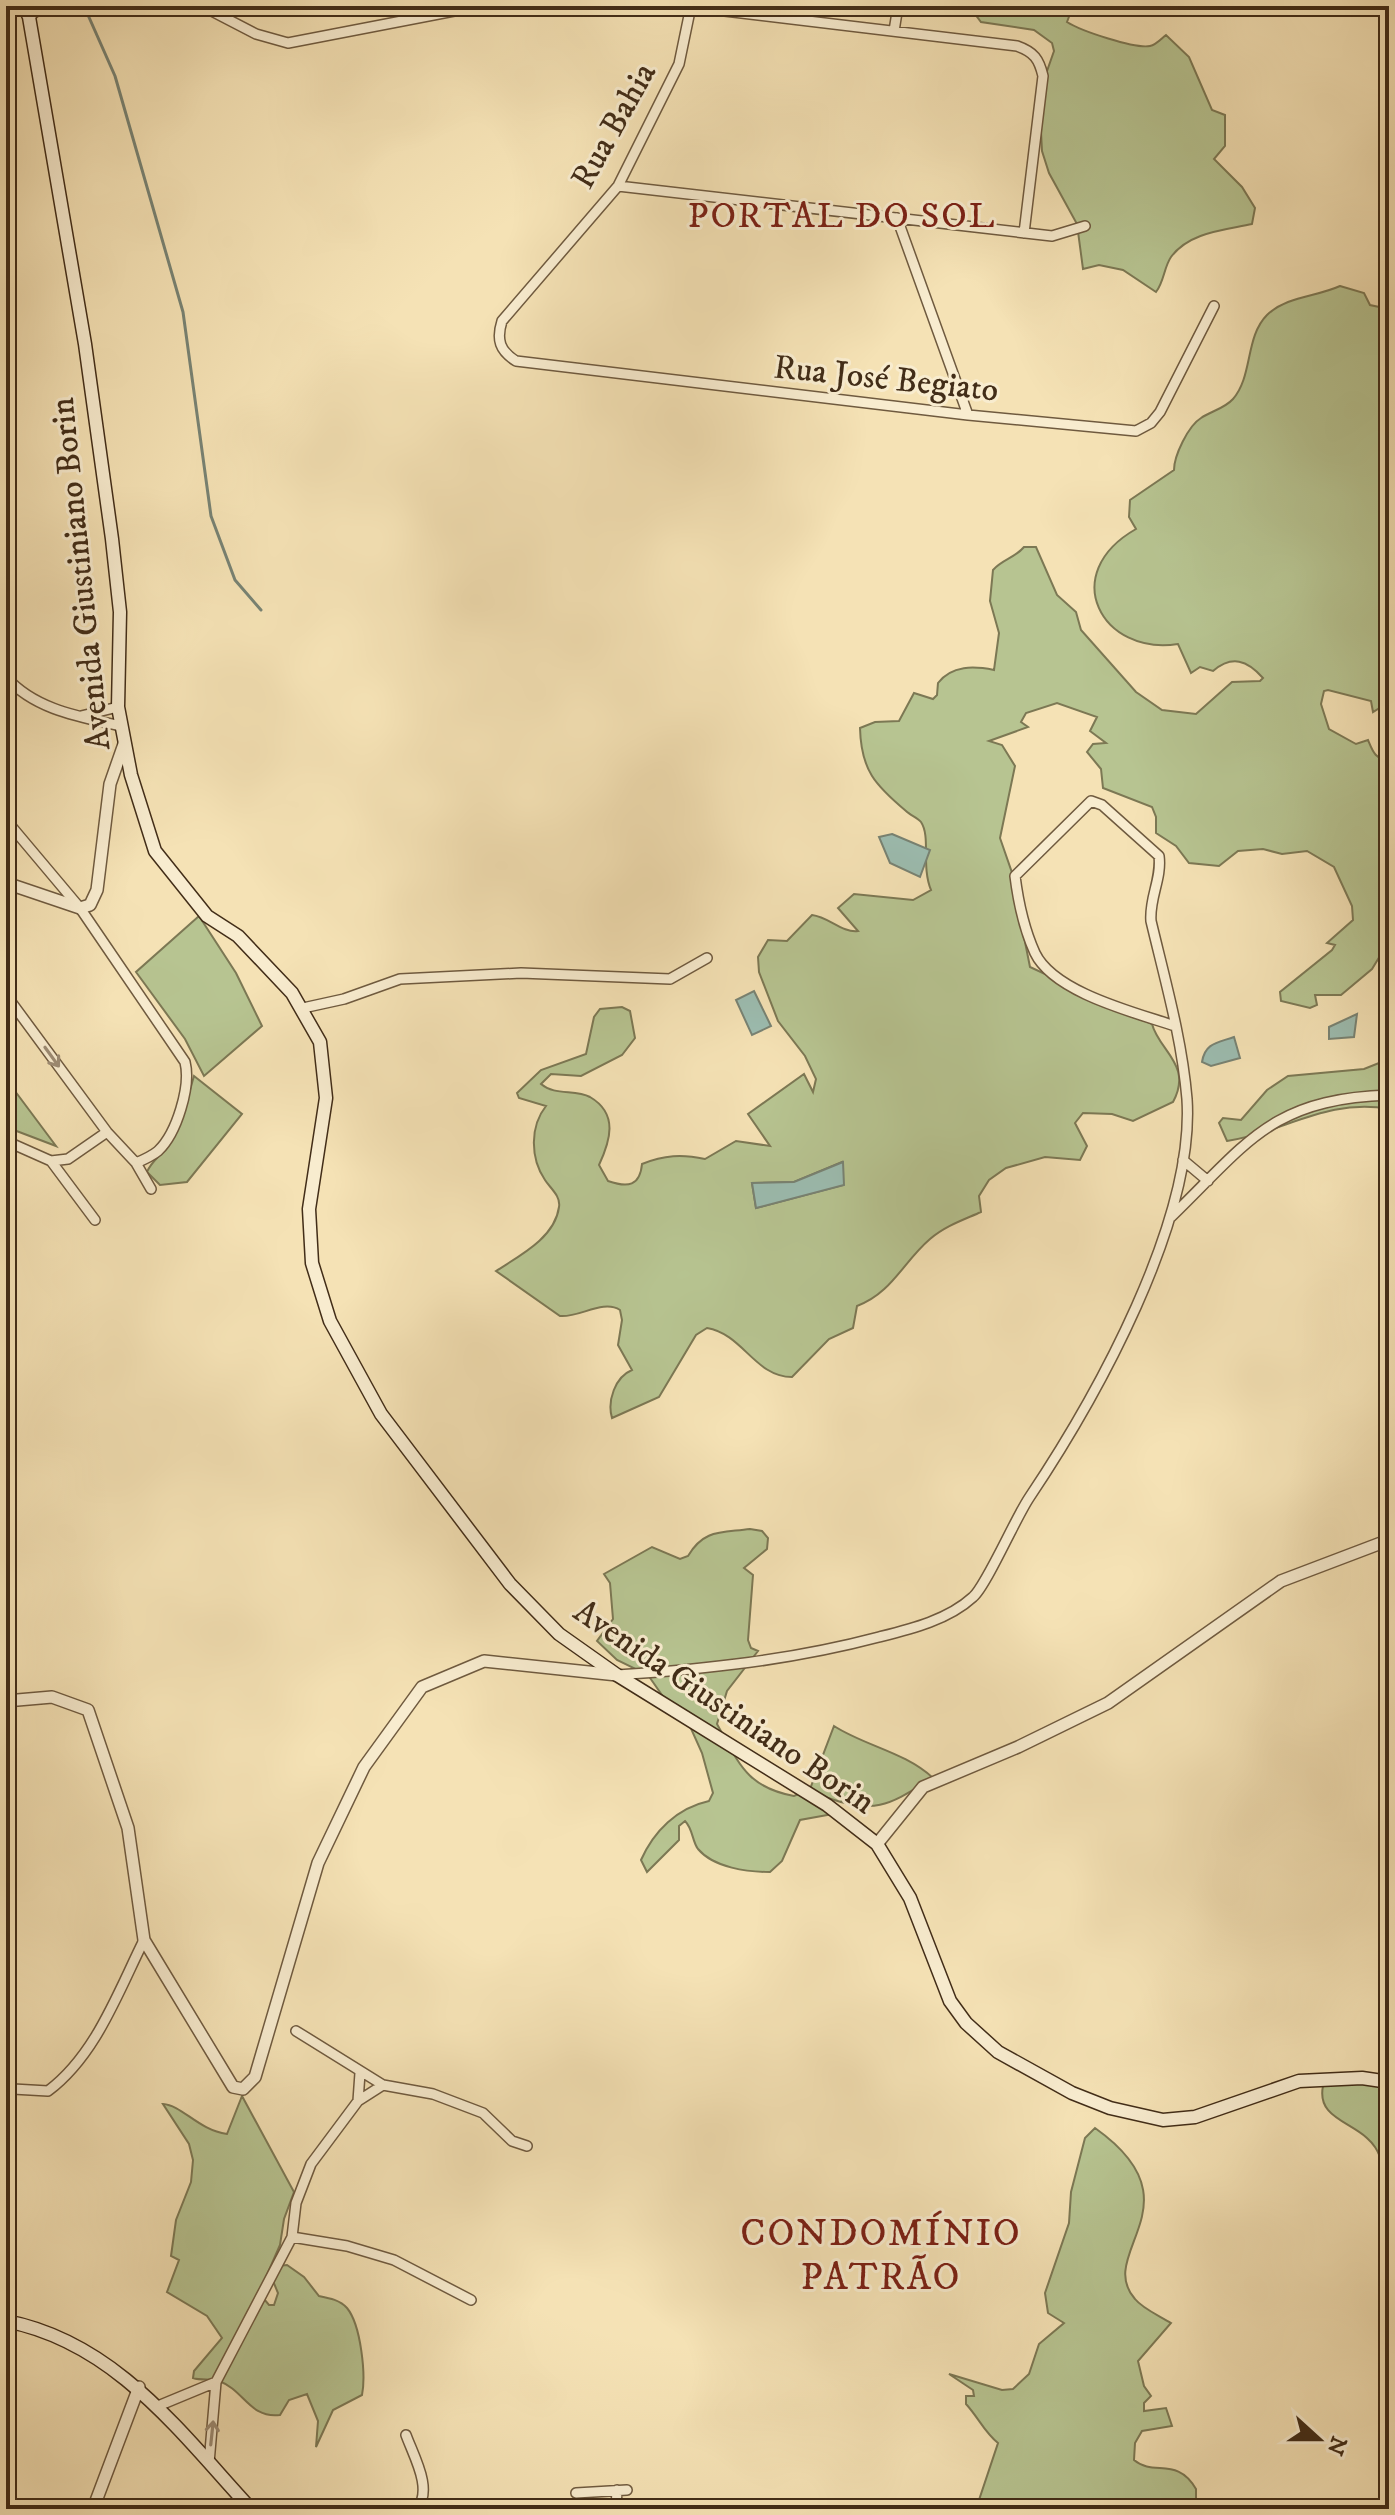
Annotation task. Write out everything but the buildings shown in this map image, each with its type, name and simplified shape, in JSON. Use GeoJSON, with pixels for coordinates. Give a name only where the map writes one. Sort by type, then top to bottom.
{"type":"FeatureCollection","features":[{"type":"Feature","properties":{"kind":"main road","name":"Avenida Giustiniano Borin"},"geometry":{"type":"LineString","coordinates":[[26,11],[80,313],[112,539],[120,612],[118,707],[131,775],[155,851],[207,916],[238,936],[303,1008],[320,1042],[326,1098],[309,1209],[312,1263],[330,1321],[381,1414],[510,1584],[559,1634],[617,1675],[827,1805],[877,1844],[910,1898],[950,2001],[966,2023],[998,2052],[1072,2093],[1110,2108],[1163,2120],[1195,2117],[1299,2081],[1362,2078],[1389,2082]]}},
{"type":"Feature","properties":{"kind":"main road"},"geometry":{"type":"LineString","coordinates":[[6,2321],[35,2326],[82,2348],[139,2387],[251,2509]]}},
{"type":"Feature","properties":{"kind":"street"},"geometry":{"type":"LineString","coordinates":[[26,11],[43,6]]}},
{"type":"Feature","properties":{"kind":"street"},"geometry":{"type":"LineString","coordinates":[[202,6],[256,34],[288,43],[480,6]]}},
{"type":"Feature","properties":{"kind":"street"},"geometry":{"type":"LineString","coordinates":[[691,6],[1017,46],[1030,51],[1039,61],[1043,76],[1024,233]]}},
{"type":"Feature","properties":{"kind":"street","name":"Rua Bahia"},"geometry":{"type":"LineString","coordinates":[[498,334],[518,300],[618,186],[679,64],[691,6]]}},
{"type":"Feature","properties":{"kind":"street"},"geometry":{"type":"LineString","coordinates":[[894,31],[898,6]]}},
{"type":"Feature","properties":{"kind":"street"},"geometry":{"type":"LineString","coordinates":[[618,186],[1052,236],[1085,226]]}},
{"type":"Feature","properties":{"kind":"street"},"geometry":{"type":"LineString","coordinates":[[897,218],[968,415]]}},
{"type":"Feature","properties":{"kind":"street","name":"Rua José Begiato"},"geometry":{"type":"LineString","coordinates":[[498,334],[505,354],[530,365],[1136,431],[1151,423],[1160,412],[1214,306]]}},
{"type":"Feature","properties":{"kind":"street"},"geometry":{"type":"LineString","coordinates":[[6,677],[33,698],[77,716],[121,726]]}},
{"type":"Feature","properties":{"kind":"street"},"geometry":{"type":"LineString","coordinates":[[77,716],[118,707]]}},
{"type":"Feature","properties":{"kind":"street"},"geometry":{"type":"LineString","coordinates":[[6,883],[80,908],[90,905],[97,890],[110,784],[124,744]]}},
{"type":"Feature","properties":{"kind":"street"},"geometry":{"type":"LineString","coordinates":[[110,784],[131,775]]}},
{"type":"Feature","properties":{"kind":"street"},"geometry":{"type":"LineString","coordinates":[[6,1701],[52,1697],[88,1710],[128,1828],[144,1940],[233,2087],[243,2089],[255,2077],[318,1863],[364,1767],[422,1687],[484,1661],[617,1675],[741,1666],[793,1658],[923,1626],[974,1597],[1015,1520],[1063,1447],[1118,1341],[1167,1234],[1183,1160],[1187,1100],[1175,1026],[1151,921],[1150,906],[1161,872],[1159,856],[1102,805],[1091,801],[1015,876],[1035,953],[1044,966],[1084,993],[1175,1026]]}},
{"type":"Feature","properties":{"kind":"street"},"geometry":{"type":"LineString","coordinates":[[6,820],[80,908],[185,1062],[189,1078],[176,1121],[160,1150],[136,1163]]}},
{"type":"Feature","properties":{"kind":"street"},"geometry":{"type":"LineString","coordinates":[[303,1008],[344,999],[400,979],[521,973],[670,979],[707,958]]}},
{"type":"Feature","properties":{"kind":"street"},"geometry":{"type":"LineString","coordinates":[[6,995],[107,1132],[136,1163],[151,1189]]}},
{"type":"Feature","properties":{"kind":"street"},"geometry":{"type":"LineString","coordinates":[[1171,1217],[1260,1130],[1306,1105],[1351,1096],[1389,1095]]}},
{"type":"Feature","properties":{"kind":"street"},"geometry":{"type":"LineString","coordinates":[[51,1161],[68,1159],[107,1132]]}},
{"type":"Feature","properties":{"kind":"street"},"geometry":{"type":"LineString","coordinates":[[6,1141],[51,1161],[95,1220]]}},
{"type":"Feature","properties":{"kind":"street"},"geometry":{"type":"LineString","coordinates":[[1183,1160],[1208,1181]]}},
{"type":"Feature","properties":{"kind":"street"},"geometry":{"type":"LineString","coordinates":[[877,1844],[923,1787],[1018,1747],[1108,1703],[1281,1581],[1389,1540]]}},
{"type":"Feature","properties":{"kind":"street"},"geometry":{"type":"LineString","coordinates":[[13,2089],[48,2091],[60,2083],[89,2049],[144,1940]]}},
{"type":"Feature","properties":{"kind":"street"},"geometry":{"type":"LineString","coordinates":[[296,2031],[383,2085],[459,2102],[483,2113],[512,2141],[527,2146]]}},
{"type":"Feature","properties":{"kind":"street"},"geometry":{"type":"LineString","coordinates":[[358,2101],[360,2073]]}},
{"type":"Feature","properties":{"kind":"street"},"geometry":{"type":"LineString","coordinates":[[209,2463],[216,2382],[292,2237],[296,2203],[311,2164],[358,2101],[383,2085]]}},
{"type":"Feature","properties":{"kind":"street"},"geometry":{"type":"LineString","coordinates":[[292,2237],[347,2246],[394,2260],[471,2300]]}},
{"type":"Feature","properties":{"kind":"street"},"geometry":{"type":"LineString","coordinates":[[158,2406],[216,2382]]}},
{"type":"Feature","properties":{"kind":"street"},"geometry":{"type":"LineString","coordinates":[[93,2509],[139,2387]]}},
{"type":"Feature","properties":{"kind":"street"},"geometry":{"type":"LineString","coordinates":[[406,2435],[424,2485],[423,2501],[417,2509]]}},
{"type":"Feature","properties":{"kind":"street"},"geometry":{"type":"LineString","coordinates":[[576,2493],[622,2490],[616,2509]]}},
{"type":"Feature","properties":{"kind":"green space"},"geometry":{"type":"Polygon","coordinates":[[[969,6],[1073,6],[1067,22],[1108,38],[1150,46],[1166,35],[1189,57],[1212,110],[1225,115],[1225,146],[1214,159],[1242,187],[1255,208],[1252,224],[1208,233],[1187,242],[1171,257],[1156,292],[1123,270],[1099,265],[1083,269],[1077,224],[1049,173],[1042,151],[1039,94],[1054,51],[1052,43],[1034,30],[981,22],[969,6]]]}},
{"type":"Feature","properties":{"kind":"green space"},"geometry":{"type":"Polygon","coordinates":[[[1340,286],[1364,293],[1370,305],[1389,309],[1389,702],[1373,712],[1371,701],[1328,690],[1324,691],[1321,704],[1329,729],[1356,744],[1368,740],[1375,754],[1389,760],[1389,941],[1372,969],[1341,995],[1315,995],[1317,1005],[1310,1008],[1281,1001],[1280,992],[1332,950],[1335,945],[1327,943],[1353,920],[1352,906],[1334,867],[1307,851],[1282,854],[1263,849],[1238,851],[1219,866],[1189,863],[1176,846],[1156,833],[1156,817],[1152,807],[1103,788],[1101,769],[1087,752],[1093,744],[1106,743],[1090,731],[1097,717],[1057,703],[1026,713],[1021,722],[1028,727],[989,741],[1002,745],[1015,766],[1000,838],[1025,910],[1024,937],[1030,967],[1152,1024],[1177,1068],[1178,1089],[1173,1102],[1133,1121],[1112,1114],[1083,1113],[1075,1123],[1087,1146],[1080,1160],[1045,1157],[1006,1168],[989,1180],[979,1196],[981,1212],[930,1239],[888,1285],[857,1306],[853,1328],[829,1339],[792,1377],[768,1370],[730,1338],[707,1328],[696,1335],[659,1397],[612,1418],[614,1390],[621,1378],[632,1370],[618,1345],[622,1320],[620,1310],[606,1307],[560,1316],[496,1271],[543,1237],[551,1228],[559,1207],[557,1196],[540,1171],[535,1152],[537,1123],[546,1106],[519,1098],[517,1093],[541,1070],[586,1054],[594,1017],[600,1009],[622,1007],[630,1011],[635,1038],[622,1055],[581,1076],[551,1074],[541,1084],[552,1090],[590,1097],[605,1111],[609,1137],[599,1165],[608,1181],[632,1183],[639,1177],[642,1164],[673,1156],[705,1159],[736,1141],[770,1146],[748,1114],[804,1074],[813,1092],[816,1079],[805,1056],[778,1021],[759,972],[758,957],[768,940],[787,941],[812,915],[846,930],[858,931],[838,908],[854,894],[913,900],[931,890],[924,828],[872,776],[863,755],[860,728],[875,722],[899,721],[914,693],[933,699],[937,695],[938,683],[950,673],[971,668],[994,670],[999,633],[990,601],[993,570],[1024,547],[1036,547],[1057,595],[1076,612],[1081,630],[1136,692],[1162,710],[1196,714],[1232,682],[1260,681],[1263,678],[1257,672],[1233,661],[1213,671],[1200,667],[1191,673],[1178,644],[1151,644],[1128,637],[1110,625],[1099,608],[1095,588],[1099,568],[1112,547],[1136,529],[1129,517],[1130,500],[1174,470],[1176,457],[1196,422],[1233,399],[1244,379],[1255,334],[1267,315],[1293,300],[1340,286]],[[842,1162],[794,1182],[752,1183],[756,1208],[843,1185],[842,1162]]]}},
{"type":"Feature","properties":{"kind":"green space"},"geometry":{"type":"Polygon","coordinates":[[[199,916],[236,973],[262,1026],[204,1076],[185,1039],[136,972],[199,916]]]}},
{"type":"Feature","properties":{"kind":"green space"},"geometry":{"type":"Polygon","coordinates":[[[1389,1059],[1389,1109],[1345,1108],[1227,1141],[1219,1123],[1223,1118],[1241,1120],[1267,1090],[1288,1076],[1364,1069],[1389,1059]]]}},
{"type":"Feature","properties":{"kind":"green space"},"geometry":{"type":"Polygon","coordinates":[[[194,1076],[242,1114],[187,1182],[160,1185],[147,1172],[176,1130],[194,1076]]]}},
{"type":"Feature","properties":{"kind":"green space"},"geometry":{"type":"Polygon","coordinates":[[[6,1079],[56,1146],[6,1127],[6,1079]]]}},
{"type":"Feature","properties":{"kind":"green space"},"geometry":{"type":"Polygon","coordinates":[[[750,1529],[762,1531],[768,1538],[767,1549],[744,1568],[753,1575],[748,1640],[751,1648],[758,1651],[727,1691],[717,1724],[738,1762],[754,1780],[794,1796],[810,1789],[834,1726],[898,1755],[933,1778],[883,1804],[859,1806],[828,1798],[833,1814],[800,1820],[782,1861],[770,1872],[742,1870],[713,1861],[698,1849],[685,1821],[679,1826],[679,1840],[647,1872],[641,1860],[660,1830],[687,1809],[709,1801],[713,1793],[702,1753],[689,1724],[671,1708],[648,1675],[617,1660],[597,1641],[613,1619],[610,1583],[604,1574],[652,1547],[680,1559],[688,1556],[700,1541],[714,1534],[750,1529]]]}},
{"type":"Feature","properties":{"kind":"green space"},"geometry":{"type":"Polygon","coordinates":[[[1337,2077],[1360,2084],[1389,2084],[1389,2157],[1380,2157],[1365,2136],[1327,2108],[1323,2086],[1337,2077]]]}},
{"type":"Feature","properties":{"kind":"green space"},"geometry":{"type":"Polygon","coordinates":[[[242,2096],[294,2192],[284,2219],[280,2245],[259,2293],[269,2305],[274,2305],[278,2293],[273,2281],[278,2266],[287,2265],[304,2277],[319,2296],[338,2301],[347,2308],[359,2338],[363,2363],[362,2395],[333,2410],[316,2447],[318,2421],[307,2394],[289,2400],[280,2415],[270,2415],[254,2408],[228,2385],[193,2378],[194,2371],[222,2338],[207,2316],[167,2292],[179,2260],[171,2256],[176,2220],[191,2182],[193,2160],[189,2144],[163,2104],[170,2105],[207,2128],[227,2134],[242,2096]]]}},
{"type":"Feature","properties":{"kind":"green space"},"geometry":{"type":"Polygon","coordinates":[[[1095,2128],[1126,2155],[1141,2180],[1144,2203],[1126,2264],[1126,2282],[1138,2303],[1171,2323],[1138,2361],[1144,2386],[1151,2396],[1144,2403],[1144,2411],[1166,2408],[1172,2426],[1142,2431],[1135,2443],[1134,2460],[1149,2467],[1173,2470],[1189,2479],[1196,2489],[1196,2509],[976,2509],[998,2443],[966,2404],[966,2396],[974,2396],[973,2390],[949,2374],[1002,2390],[1013,2389],[1029,2374],[1039,2344],[1064,2323],[1048,2313],[1045,2293],[1069,2223],[1071,2192],[1085,2138],[1095,2128]]]}},
{"type":"Feature","properties":{"kind":"water"},"geometry":{"type":"Polygon","coordinates":[[[892,834],[930,850],[920,877],[890,863],[879,837],[892,834]]]}},
{"type":"Feature","properties":{"kind":"water"},"geometry":{"type":"Polygon","coordinates":[[[754,991],[771,1026],[752,1035],[736,1000],[754,991]]]}},
{"type":"Feature","properties":{"kind":"water"},"geometry":{"type":"Polygon","coordinates":[[[1357,1014],[1354,1037],[1329,1039],[1329,1027],[1357,1014]]]}},
{"type":"Feature","properties":{"kind":"water"},"geometry":{"type":"Polygon","coordinates":[[[1234,1037],[1240,1058],[1211,1066],[1202,1062],[1209,1047],[1234,1037]]]}},
{"type":"Feature","properties":{"kind":"water"},"geometry":{"type":"Polygon","coordinates":[[[843,1162],[844,1185],[756,1208],[752,1183],[794,1182],[843,1162]]]}},
{"type":"Feature","properties":{"kind":"waterway"},"geometry":{"type":"LineString","coordinates":[[84,6],[115,76],[183,312],[211,516],[235,580],[261,610]]}},
{"type":"Feature","properties":{"kind":"district","name":"PORTAL DO SOL"},"geometry":{"type":"Point","coordinates":[842,216]}},
{"type":"Feature","properties":{"kind":"district","name":"CONDOMÍNIO PATRÃO"},"geometry":{"type":"Point","coordinates":[881,2256]}}]}
